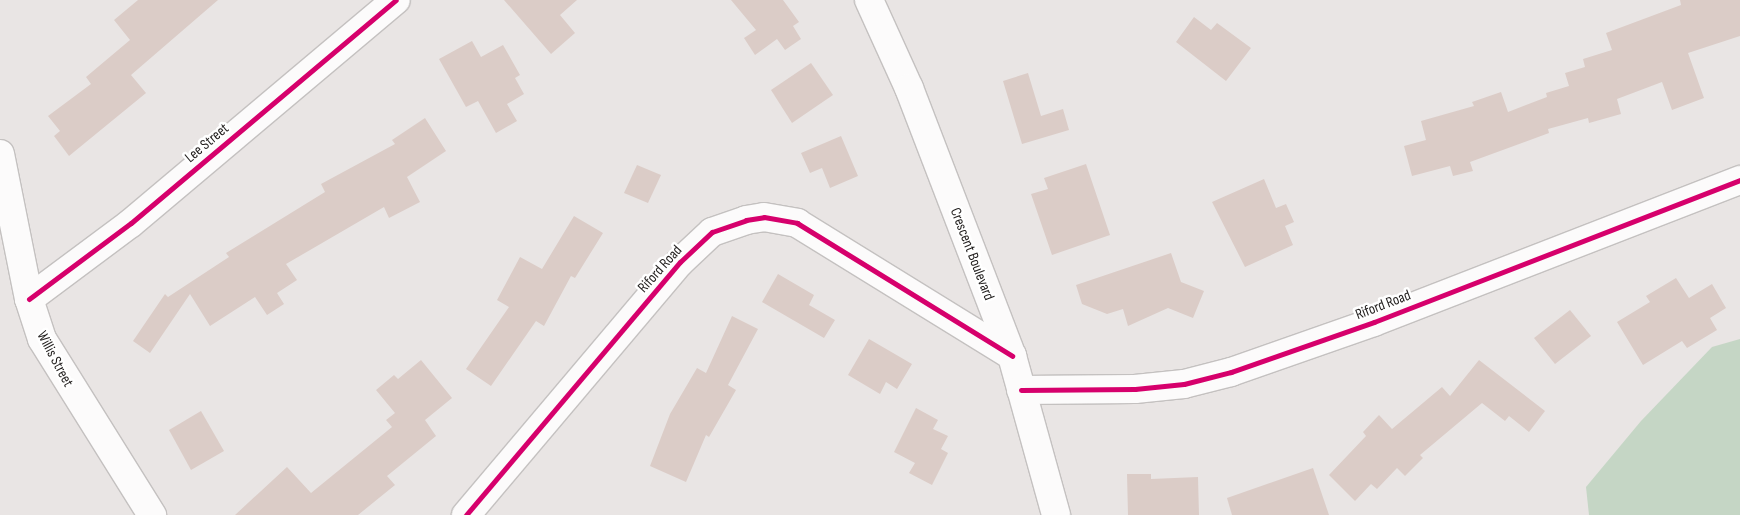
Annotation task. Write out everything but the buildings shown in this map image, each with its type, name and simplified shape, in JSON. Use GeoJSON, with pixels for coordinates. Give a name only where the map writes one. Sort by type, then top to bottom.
{"type":"FeatureCollection","features":[{"type":"Feature","properties":{"kind":"street","name":"Lee Street"},"geometry":{"type":"LineString","coordinates":[[29,299],[131,222],[396,0]]}},
{"type":"Feature","properties":{"kind":"street","name":"Crescent Boulevard"},"geometry":{"type":"LineString","coordinates":[[869,0],[909,88],[1012,356],[1056,515]]}},
{"type":"Feature","properties":{"kind":"street","name":"Willis Street"},"geometry":{"type":"LineString","coordinates":[[0,154],[29,299],[42,339],[63,378],[152,515]]}},
{"type":"Feature","properties":{"kind":"street","name":"Riford Road"},"geometry":{"type":"LineString","coordinates":[[1021,390],[1135,389],[1184,384],[1231,372],[1374,322],[1740,180]]}},
{"type":"Feature","properties":{"kind":"street","name":"Riford Road"},"geometry":{"type":"LineString","coordinates":[[466,515],[680,262],[712,232],[746,220],[764,217],[797,223],[1012,356]]}},
{"type":"Feature","properties":{"kind":"green space"},"geometry":{"type":"Polygon","coordinates":[[[1740,339],[1740,515],[1589,515],[1586,487],[1641,421],[1712,347],[1740,339]]]}},
{"type":"Feature","properties":{"kind":"cycle path"},"geometry":{"type":"LineString","coordinates":[[29,299],[131,223],[396,0]]}},
{"type":"Feature","properties":{"kind":"cycle path"},"geometry":{"type":"LineString","coordinates":[[1021,390],[1135,389],[1184,384],[1231,372],[1374,322],[1740,180]]}},
{"type":"Feature","properties":{"kind":"cycle path"},"geometry":{"type":"LineString","coordinates":[[466,515],[680,262],[712,232],[746,220],[764,217],[797,223],[1012,356]]}}]}
